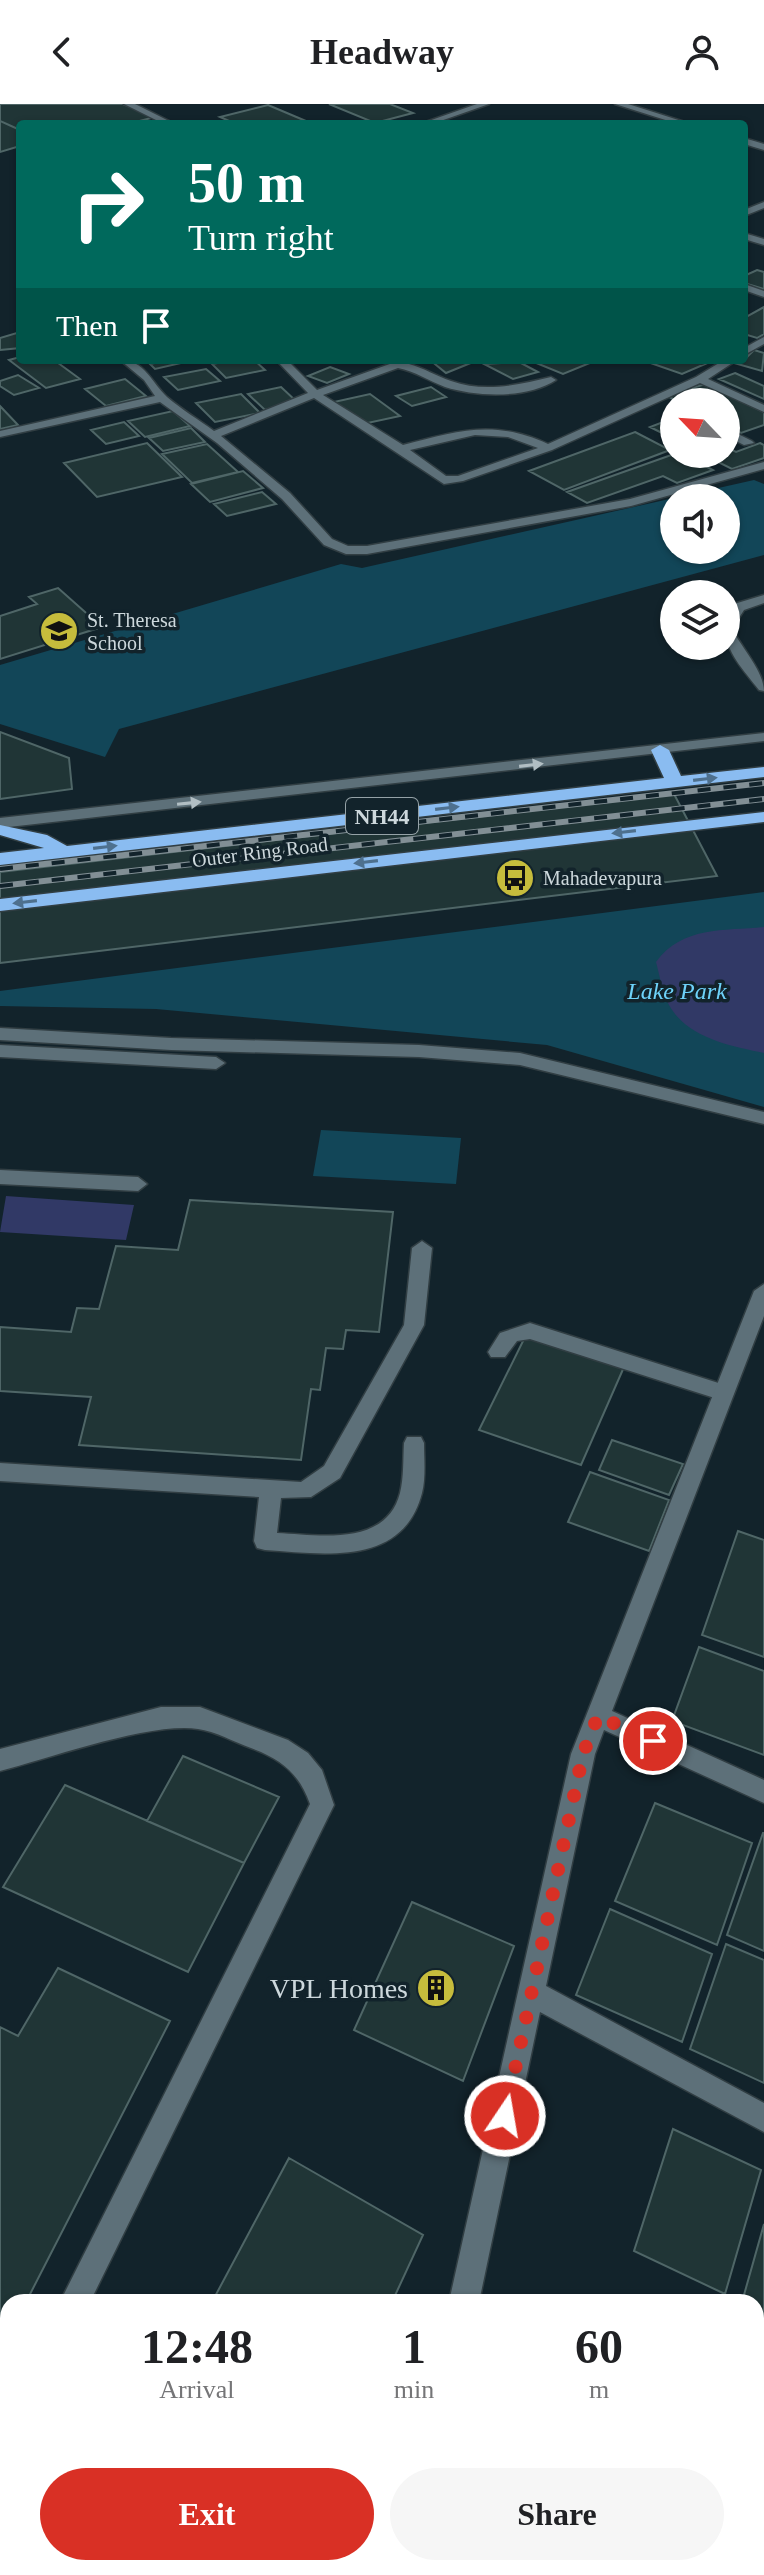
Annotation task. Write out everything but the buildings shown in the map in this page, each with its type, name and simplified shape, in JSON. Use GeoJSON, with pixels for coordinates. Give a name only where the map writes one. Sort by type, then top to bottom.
{"type":"FeatureCollection","features":[{"type":"Feature","properties":{"kind":"highway"},"geometry":{"type":"LineString","coordinates":[[660,750],[675,782]]}},
{"type":"Feature","properties":{"kind":"highway","name":"Outer Ring Road"},"geometry":{"type":"LineString","coordinates":[[0,859],[764,772]]}},
{"type":"Feature","properties":{"kind":"highway","name":"Outer Ring Road"},"geometry":{"type":"LineString","coordinates":[[0,905],[764,817]]}},
{"type":"Feature","properties":{"kind":"highway"},"geometry":{"type":"LineString","coordinates":[[730,820],[764,834]]}},
{"type":"Feature","properties":{"kind":"highway"},"geometry":{"type":"LineString","coordinates":[[0,830],[41,839],[64,852]]}},
{"type":"Feature","properties":{"kind":"street"},"geometry":{"type":"LineString","coordinates":[[128,104],[162,120]]}},
{"type":"Feature","properties":{"kind":"street"},"geometry":{"type":"LineString","coordinates":[[436,120],[485,104]]}},
{"type":"Feature","properties":{"kind":"street"},"geometry":{"type":"LineString","coordinates":[[619,104],[673,120]]}},
{"type":"Feature","properties":{"kind":"street"},"geometry":{"type":"LineString","coordinates":[[130,364],[148,378],[162,398],[213,435],[286,496],[328,542],[346,550],[367,550],[631,502],[764,465]]}},
{"type":"Feature","properties":{"kind":"street"},"geometry":{"type":"LineString","coordinates":[[285,364],[315,394],[444,480],[459,479],[548,448],[660,397]]}},
{"type":"Feature","properties":{"kind":"street"},"geometry":{"type":"LineString","coordinates":[[680,388],[725,364]]}},
{"type":"Feature","properties":{"kind":"street"},"geometry":{"type":"LineString","coordinates":[[213,435],[397,365],[410,366],[451,385],[502,394],[551,380]]}},
{"type":"Feature","properties":{"kind":"street"},"geometry":{"type":"LineString","coordinates":[[700,379],[764,409]]}},
{"type":"Feature","properties":{"kind":"street"},"geometry":{"type":"LineString","coordinates":[[0,434],[162,398]]}},
{"type":"Feature","properties":{"kind":"street"},"geometry":{"type":"LineString","coordinates":[[401,449],[479,430],[521,434],[548,448]]}},
{"type":"Feature","properties":{"kind":"street"},"geometry":{"type":"LineString","coordinates":[[740,439],[748,443]]}},
{"type":"Feature","properties":{"kind":"street"},"geometry":{"type":"LineString","coordinates":[[740,607],[764,599]]}},
{"type":"Feature","properties":{"kind":"street"},"geometry":{"type":"LineString","coordinates":[[740,657],[764,687]]}},
{"type":"Feature","properties":{"kind":"street"},"geometry":{"type":"LineString","coordinates":[[0,823],[764,737]]}},
{"type":"Feature","properties":{"kind":"street"},"geometry":{"type":"LineString","coordinates":[[0,1034],[171,1044],[419,1051],[520,1059],[764,1118]]}},
{"type":"Feature","properties":{"kind":"street"},"geometry":{"type":"LineString","coordinates":[[0,1051],[216,1063]]}},
{"type":"Feature","properties":{"kind":"street"},"geometry":{"type":"LineString","coordinates":[[0,1177],[138,1184]]}},
{"type":"Feature","properties":{"kind":"street"},"geometry":{"type":"LineString","coordinates":[[0,1472],[303,1491],[321,1482],[332,1472],[414,1325],[422,1248]]}},
{"type":"Feature","properties":{"kind":"street"},"geometry":{"type":"LineString","coordinates":[[466,2294],[583,1754],[764,1291]]}},
{"type":"Feature","properties":{"kind":"street"},"geometry":{"type":"LineString","coordinates":[[498,1352],[504,1338],[514,1332],[530,1331],[724,1393]]}},
{"type":"Feature","properties":{"kind":"street"},"geometry":{"type":"LineString","coordinates":[[271,1489],[265,1541],[360,1545],[386,1530],[406,1509],[411,1492],[414,1443]]}},
{"type":"Feature","properties":{"kind":"street"},"geometry":{"type":"LineString","coordinates":[[598,1716],[764,1792]]}},
{"type":"Feature","properties":{"kind":"street"},"geometry":{"type":"LineString","coordinates":[[0,1760],[161,1718],[200,1718],[280,1748],[299,1761],[313,1778],[322,1805],[79,2294]]}},
{"type":"Feature","properties":{"kind":"street"},"geometry":{"type":"LineString","coordinates":[[532,1993],[764,2118]]}},
{"type":"Feature","properties":{"kind":"green space"},"geometry":{"type":"Polygon","coordinates":[[[754,480],[764,484],[764,555],[740,561],[740,484],[736,484],[754,480]]]}},
{"type":"Feature","properties":{"kind":"green space"},"geometry":{"type":"Polygon","coordinates":[[[660,501],[660,564],[731,564],[671,580],[660,580],[660,583],[119,729],[105,757],[0,724],[0,665],[341,564],[362,568],[660,501]]]}},
{"type":"Feature","properties":{"kind":"green space","name":"Lake Park"},"geometry":{"type":"Polygon","coordinates":[[[764,892],[764,1107],[547,1045],[156,1009],[0,1006],[0,991],[764,892]]]}},
{"type":"Feature","properties":{"kind":"green space"},"geometry":{"type":"Polygon","coordinates":[[[321,1130],[461,1138],[456,1184],[313,1176],[321,1130]]]}},
{"type":"Feature","properties":{"kind":"shaded area"},"geometry":{"type":"Polygon","coordinates":[[[764,927],[764,1053],[711,1039],[687,1025],[667,1000],[656,962],[666,950],[691,936],[719,930],[764,927]]]}},
{"type":"Feature","properties":{"kind":"shaded area"},"geometry":{"type":"Polygon","coordinates":[[[6,1196],[134,1205],[126,1240],[0,1232],[6,1196]]]}},
{"type":"Feature","properties":{"kind":"railway"},"geometry":{"type":"LineString","coordinates":[[0,869],[764,783]]}},
{"type":"Feature","properties":{"kind":"railway"},"geometry":{"type":"LineString","coordinates":[[0,886],[764,799]]}},
{"type":"Feature","properties":{"kind":"place","name":"St. Theresa School"},"geometry":{"type":"Point","coordinates":[59,631]}},
{"type":"Feature","properties":{"kind":"place","name":"Mahadevapura"},"geometry":{"type":"Point","coordinates":[515,878]}},
{"type":"Feature","properties":{"kind":"place","name":"VPL Homes"},"geometry":{"type":"Point","coordinates":[436,1988]}},
{"type":"Feature","properties":{"kind":"route"},"geometry":{"type":"LineString","coordinates":[[505,2116],[583,1754],[598,1716],[653,1741]]}}]}
